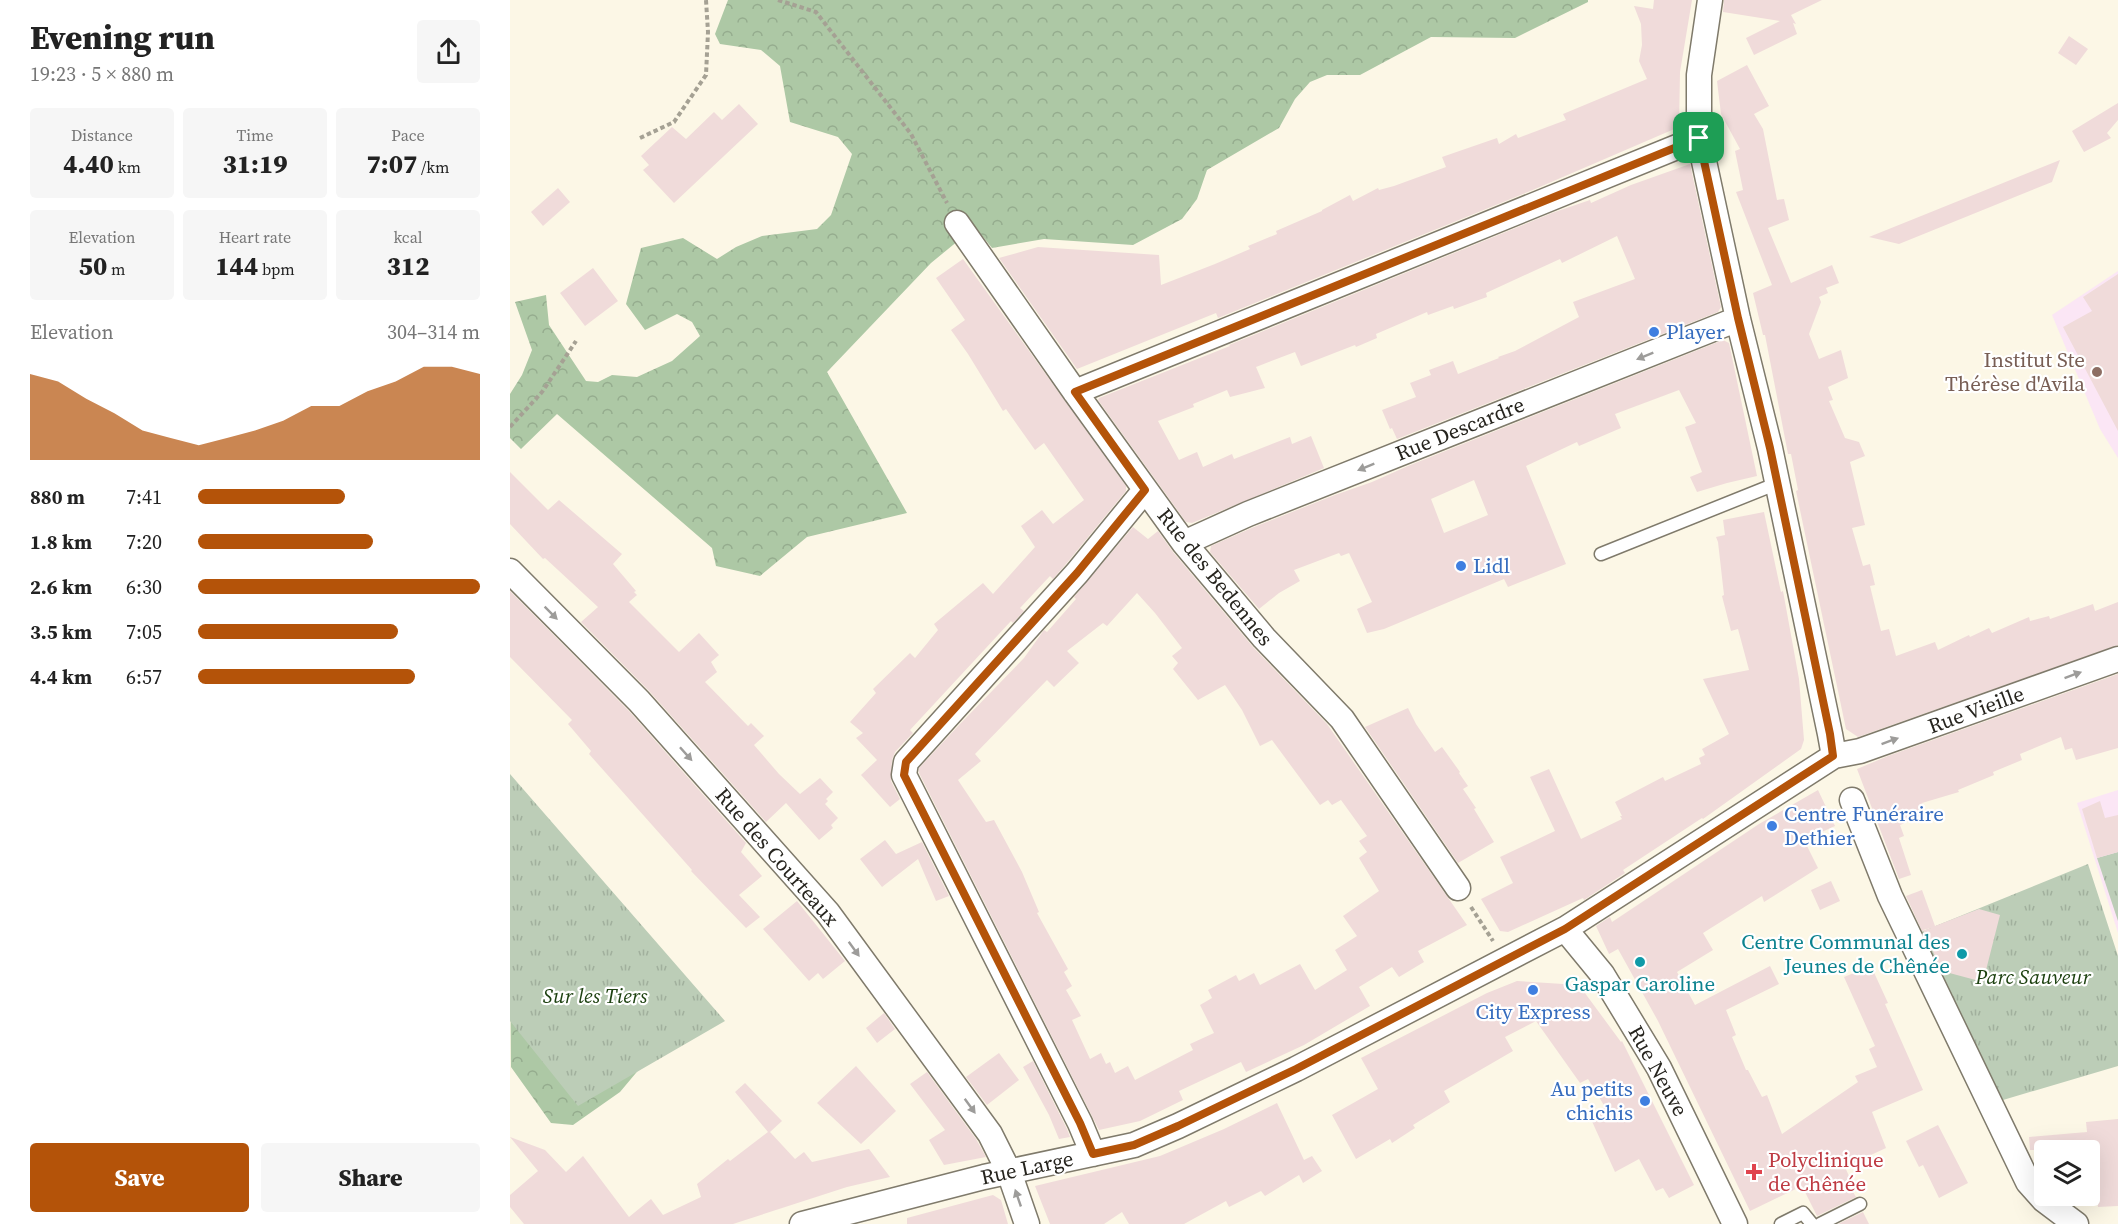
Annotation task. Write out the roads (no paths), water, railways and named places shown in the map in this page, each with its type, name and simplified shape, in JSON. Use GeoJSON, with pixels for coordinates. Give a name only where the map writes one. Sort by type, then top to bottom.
{"type":"FeatureCollection","features":[{"type":"Feature","properties":{"kind":"street"},"geometry":{"type":"LineString","coordinates":[[1710,0],[1699,75],[1699,138],[1738,318],[1778,483],[1833,756]]}},
{"type":"Feature","properties":{"kind":"street"},"geometry":{"type":"LineString","coordinates":[[1075,392],[1699,138]]}},
{"type":"Feature","properties":{"kind":"street","name":"Rue des Bedennes"},"geometry":{"type":"LineString","coordinates":[[957,223],[1184,543],[1264,638],[1342,719],[1458,888]]}},
{"type":"Feature","properties":{"kind":"street","name":"Rue Descardre"},"geometry":{"type":"LineString","coordinates":[[1184,543],[1248,514],[1738,318]]}},
{"type":"Feature","properties":{"kind":"street"},"geometry":{"type":"LineString","coordinates":[[1093,1154],[1080,1123],[904,775],[906,762],[1077,573],[1145,490]]}},
{"type":"Feature","properties":{"kind":"street","name":"Rue des Courteaux"},"geometry":{"type":"LineString","coordinates":[[510,571],[639,701],[828,913],[990,1134],[1009,1172],[1027,1224]]}},
{"type":"Feature","properties":{"kind":"street","name":"Rue Vieille"},"geometry":{"type":"LineString","coordinates":[[1833,756],[1860,751],[2118,659]]}},
{"type":"Feature","properties":{"kind":"street","name":"Rue Large"},"geometry":{"type":"LineString","coordinates":[[802,1224],[1009,1172],[1134,1145],[1178,1126],[1296,1069],[1565,929],[1833,756]]}},
{"type":"Feature","properties":{"kind":"street"},"geometry":{"type":"LineString","coordinates":[[1852,800],[1890,896],[2028,1182],[2044,1200],[2076,1224]]}},
{"type":"Feature","properties":{"kind":"street","name":"Rue Neuve"},"geometry":{"type":"LineString","coordinates":[[1565,929],[1602,974],[1659,1068],[1735,1224]]}},
{"type":"Feature","properties":{"kind":"lane"},"geometry":{"type":"LineString","coordinates":[[1601,554],[1778,483]]}},
{"type":"Feature","properties":{"kind":"lane"},"geometry":{"type":"LineString","coordinates":[[1820,1224],[1860,1204]]}},
{"type":"Feature","properties":{"kind":"lane"},"geometry":{"type":"LineString","coordinates":[[1781,1224],[1803,1213],[1812,1224]]}},
{"type":"Feature","properties":{"kind":"place","name":"Player"},"geometry":{"type":"Point","coordinates":[1654,332]}},
{"type":"Feature","properties":{"kind":"place","name":"Institut Ste Thérèse d'Avila"},"geometry":{"type":"Point","coordinates":[2097,372]}},
{"type":"Feature","properties":{"kind":"place","name":"Lidl"},"geometry":{"type":"Point","coordinates":[1461,566]}},
{"type":"Feature","properties":{"kind":"place","name":"Centre Funéraire Dethier"},"geometry":{"type":"Point","coordinates":[1772,826]}},
{"type":"Feature","properties":{"kind":"place","name":"Centre Communal des Jeunes de Chênée"},"geometry":{"type":"Point","coordinates":[1962,954]}},
{"type":"Feature","properties":{"kind":"place","name":"Gaspar Caroline"},"geometry":{"type":"Point","coordinates":[1640,962]}},
{"type":"Feature","properties":{"kind":"place","name":"City Express"},"geometry":{"type":"Point","coordinates":[1533,990]}},
{"type":"Feature","properties":{"kind":"place","name":"Au petits chichis"},"geometry":{"type":"Point","coordinates":[1645,1101]}},
{"type":"Feature","properties":{"kind":"place","name":"Polyclinique de Chênée"},"geometry":{"type":"Point","coordinates":[1754,1172]}},
{"type":"Feature","properties":{"kind":"park label","name":"Parc Sauveur"},"geometry":{"type":"Point","coordinates":[2033,977]}},
{"type":"Feature","properties":{"kind":"park label","name":"Sur les Tiers"},"geometry":{"type":"Point","coordinates":[595,996]}}]}
